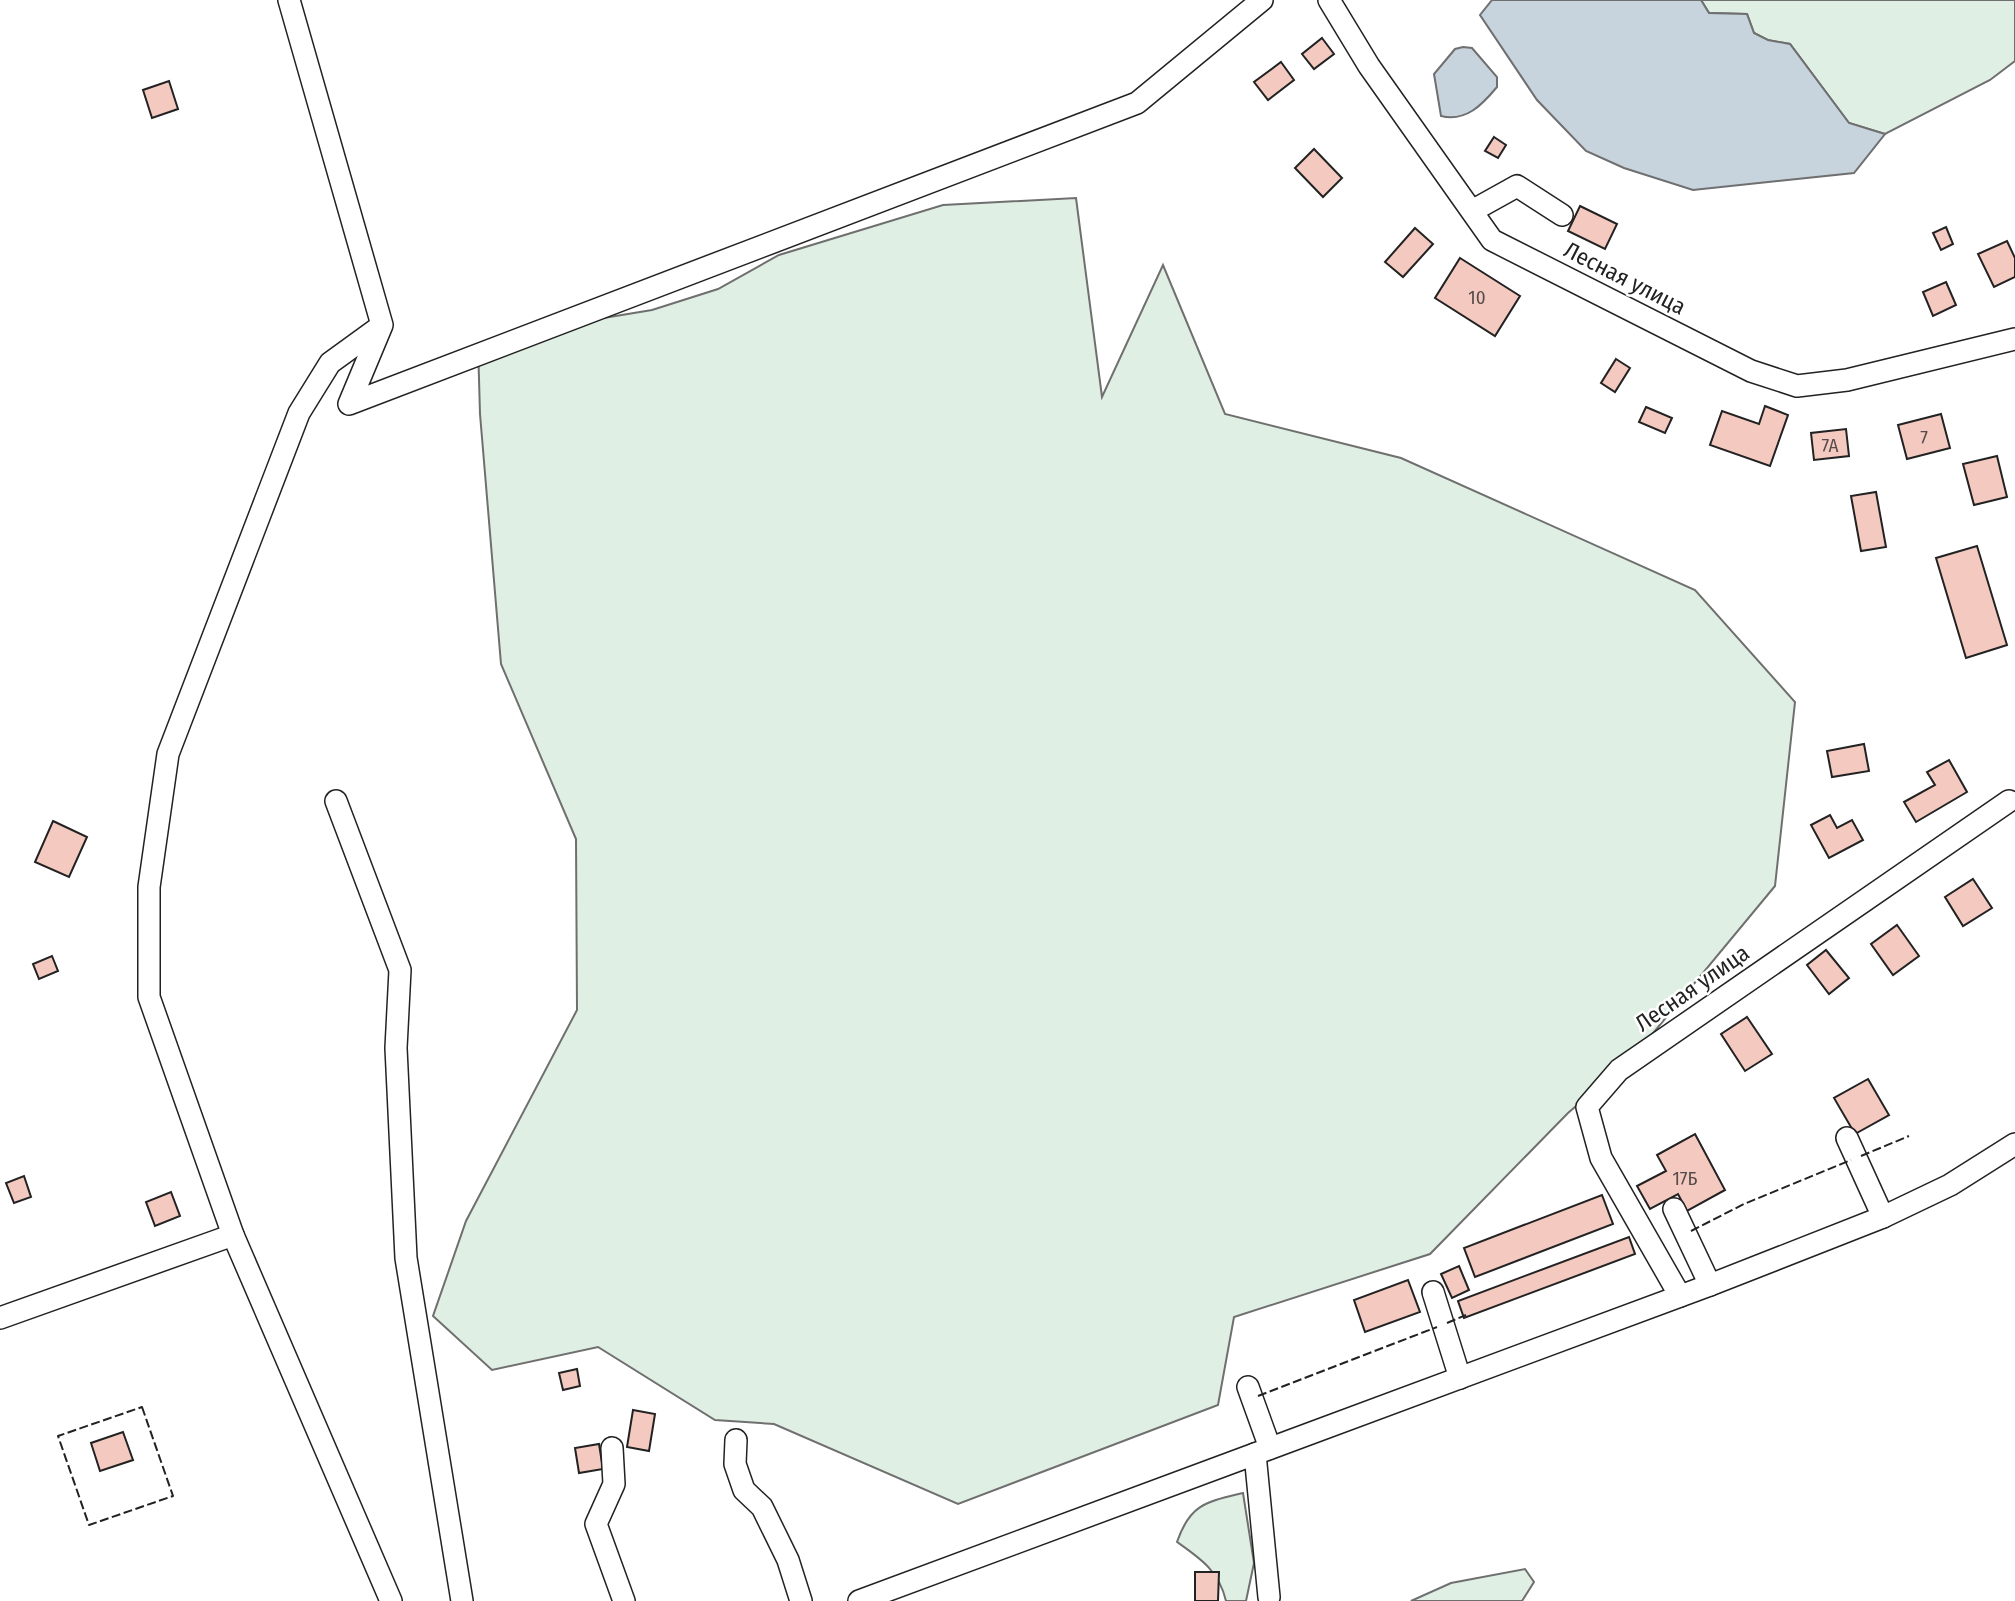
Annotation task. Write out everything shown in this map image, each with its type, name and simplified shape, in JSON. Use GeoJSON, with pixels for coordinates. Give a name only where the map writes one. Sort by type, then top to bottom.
{"type":"FeatureCollection","features":[{"type":"Feature","properties":{"kind":"street"},"geometry":{"type":"LineString","coordinates":[[289,0],[382,325],[349,404],[1137,103],[1262,0]]}},
{"type":"Feature","properties":{"kind":"street","name":"Лесная улица"},"geometry":{"type":"LineString","coordinates":[[1329,0],[1369,66],[1492,240],[1751,371],[1797,386],[1847,380],[2015,338]]}},
{"type":"Feature","properties":{"kind":"street"},"geometry":{"type":"LineString","coordinates":[[1472,211],[1517,186],[1562,215]]}},
{"type":"Feature","properties":{"kind":"street"},"geometry":{"type":"LineString","coordinates":[[382,325],[330,363],[299,413],[168,754],[149,887],[149,997],[233,1235],[391,1601]]}},
{"type":"Feature","properties":{"kind":"street"},"geometry":{"type":"LineString","coordinates":[[337,801],[400,970],[396,1048],[406,1258],[462,1601]]}},
{"type":"Feature","properties":{"kind":"street","name":"Лесная улица"},"geometry":{"type":"LineString","coordinates":[[1680,1296],[1601,1158],[1587,1107],[1619,1070],[2009,801]]}},
{"type":"Feature","properties":{"kind":"street"},"geometry":{"type":"LineString","coordinates":[[1847,1138],[1883,1217]]}},
{"type":"Feature","properties":{"kind":"street"},"geometry":{"type":"LineString","coordinates":[[859,1601],[1710,1285],[1883,1217],[1950,1185],[2015,1143]]}},
{"type":"Feature","properties":{"kind":"street"},"geometry":{"type":"LineString","coordinates":[[1674,1209],[1710,1285]]}},
{"type":"Feature","properties":{"kind":"street"},"geometry":{"type":"LineString","coordinates":[[0,1318],[233,1235]]}},
{"type":"Feature","properties":{"kind":"street"},"geometry":{"type":"LineString","coordinates":[[1433,1292],[1460,1378]]}},
{"type":"Feature","properties":{"kind":"street"},"geometry":{"type":"LineString","coordinates":[[1248,1387],[1263,1451],[1269,1597]]}},
{"type":"Feature","properties":{"kind":"street"},"geometry":{"type":"LineString","coordinates":[[736,1440],[735,1464],[744,1490],[762,1507],[788,1560],[801,1601]]}},
{"type":"Feature","properties":{"kind":"street"},"geometry":{"type":"LineString","coordinates":[[612,1448],[614,1484],[596,1524],[624,1601]]}},
{"type":"Feature","properties":{"kind":"green space"},"geometry":{"type":"Polygon","coordinates":[[[1701,0],[2015,0],[2015,61],[1990,80],[1885,134],[1849,123],[1790,44],[1767,40],[1754,33],[1747,14],[1709,13],[1701,0]]]}},
{"type":"Feature","properties":{"kind":"green space"},"geometry":{"type":"Polygon","coordinates":[[[1076,198],[1102,397],[1163,265],[1225,414],[1401,458],[1695,590],[1795,702],[1775,886],[1635,1055],[1568,1113],[1430,1254],[1234,1317],[1218,1405],[958,1504],[774,1424],[715,1420],[598,1347],[492,1370],[433,1316],[466,1221],[577,1010],[576,839],[501,664],[480,414],[478,344],[543,328],[652,310],[718,289],[779,255],[943,205],[1076,198]]]}},
{"type":"Feature","properties":{"kind":"green space"},"geometry":{"type":"Polygon","coordinates":[[[1243,1493],[1254,1563],[1246,1601],[1226,1601],[1214,1574],[1177,1542],[1194,1512],[1209,1502],[1243,1493]]]}},
{"type":"Feature","properties":{"kind":"green space"},"geometry":{"type":"Polygon","coordinates":[[[1525,1569],[1534,1582],[1522,1601],[1411,1601],[1451,1583],[1525,1569]]]}},
{"type":"Feature","properties":{"kind":"shaded area"},"geometry":{"type":"Polygon","coordinates":[[[1492,0],[1701,0],[1709,13],[1747,14],[1754,33],[1768,40],[1790,44],[1849,123],[1885,134],[1854,173],[1693,190],[1624,168],[1586,151],[1537,100],[1480,15],[1492,0]]]}},
{"type":"Feature","properties":{"kind":"shaded area"},"geometry":{"type":"Polygon","coordinates":[[[1472,48],[1497,77],[1497,87],[1479,106],[1466,114],[1458,117],[1441,116],[1434,74],[1455,49],[1472,48]]]}},
{"type":"Feature","properties":{"kind":"building"},"geometry":{"type":"Polygon","coordinates":[[[1322,38],[1334,54],[1314,69],[1302,54],[1322,38]]]}},
{"type":"Feature","properties":{"kind":"building"},"geometry":{"type":"Polygon","coordinates":[[[1281,62],[1294,80],[1268,100],[1254,82],[1281,62]]]}},
{"type":"Feature","properties":{"kind":"building"},"geometry":{"type":"Polygon","coordinates":[[[169,81],[178,109],[152,118],[143,90],[169,81]]]}},
{"type":"Feature","properties":{"kind":"building"},"geometry":{"type":"Polygon","coordinates":[[[1494,137],[1506,145],[1498,158],[1485,151],[1494,137]]]}},
{"type":"Feature","properties":{"kind":"building"},"geometry":{"type":"Polygon","coordinates":[[[1314,149],[1342,178],[1323,197],[1295,168],[1314,149]]]}},
{"type":"Feature","properties":{"kind":"building"},"geometry":{"type":"Polygon","coordinates":[[[1580,206],[1617,224],[1605,249],[1568,231],[1580,206]]]}},
{"type":"Feature","properties":{"kind":"building"},"geometry":{"type":"Polygon","coordinates":[[[1946,227],[1953,244],[1941,250],[1933,233],[1946,227]]]}},
{"type":"Feature","properties":{"kind":"building"},"geometry":{"type":"Polygon","coordinates":[[[1415,228],[1433,244],[1403,277],[1385,262],[1415,228]]]}},
{"type":"Feature","properties":{"kind":"building"},"geometry":{"type":"Polygon","coordinates":[[[2007,241],[2015,258],[2015,277],[1994,287],[1978,254],[2007,241]]]}},
{"type":"Feature","properties":{"kind":"building"},"geometry":{"type":"Polygon","coordinates":[[[1460,258],[1520,296],[1495,336],[1435,298],[1460,258]]]}},
{"type":"Feature","properties":{"kind":"building"},"geometry":{"type":"Polygon","coordinates":[[[1946,282],[1956,305],[1933,316],[1923,292],[1946,282]]]}},
{"type":"Feature","properties":{"kind":"building"},"geometry":{"type":"Polygon","coordinates":[[[1616,359],[1630,368],[1615,392],[1601,383],[1616,359]]]}},
{"type":"Feature","properties":{"kind":"building"},"geometry":{"type":"Polygon","coordinates":[[[1765,406],[1788,415],[1770,466],[1710,445],[1722,411],[1759,424],[1765,406]]]}},
{"type":"Feature","properties":{"kind":"building"},"geometry":{"type":"Polygon","coordinates":[[[1646,407],[1672,418],[1665,433],[1639,422],[1646,407]]]}},
{"type":"Feature","properties":{"kind":"building"},"geometry":{"type":"Polygon","coordinates":[[[1941,414],[1950,448],[1907,459],[1898,425],[1941,414]]]}},
{"type":"Feature","properties":{"kind":"building"},"geometry":{"type":"Polygon","coordinates":[[[1846,429],[1849,456],[1814,460],[1811,433],[1846,429]]]}},
{"type":"Feature","properties":{"kind":"building"},"geometry":{"type":"Polygon","coordinates":[[[1997,456],[2007,497],[1974,505],[1963,464],[1997,456]]]}},
{"type":"Feature","properties":{"kind":"building"},"geometry":{"type":"Polygon","coordinates":[[[1876,492],[1886,547],[1861,551],[1851,496],[1876,492]]]}},
{"type":"Feature","properties":{"kind":"building"},"geometry":{"type":"Polygon","coordinates":[[[1977,546],[2007,645],[1966,658],[1936,558],[1977,546]]]}},
{"type":"Feature","properties":{"kind":"building"},"geometry":{"type":"Polygon","coordinates":[[[1864,744],[1869,771],[1832,777],[1827,751],[1864,744]]]}},
{"type":"Feature","properties":{"kind":"building"},"geometry":{"type":"Polygon","coordinates":[[[1949,760],[1967,792],[1916,822],[1904,802],[1935,785],[1927,772],[1949,760]]]}},
{"type":"Feature","properties":{"kind":"building"},"geometry":{"type":"Polygon","coordinates":[[[1830,815],[1837,828],[1852,820],[1863,840],[1829,858],[1811,825],[1830,815]]]}},
{"type":"Feature","properties":{"kind":"building"},"geometry":{"type":"Polygon","coordinates":[[[53,821],[87,837],[69,877],[35,862],[53,821]]]}},
{"type":"Feature","properties":{"kind":"building"},"geometry":{"type":"Polygon","coordinates":[[[1973,879],[1992,908],[1963,926],[1945,897],[1973,879]]]}},
{"type":"Feature","properties":{"kind":"building"},"geometry":{"type":"Polygon","coordinates":[[[1897,925],[1919,956],[1893,975],[1871,944],[1897,925]]]}},
{"type":"Feature","properties":{"kind":"building"},"geometry":{"type":"Polygon","coordinates":[[[1826,950],[1849,978],[1829,994],[1807,965],[1826,950]]]}},
{"type":"Feature","properties":{"kind":"building"},"geometry":{"type":"Polygon","coordinates":[[[52,956],[58,971],[39,979],[33,964],[52,956]]]}},
{"type":"Feature","properties":{"kind":"building"},"geometry":{"type":"Polygon","coordinates":[[[1747,1017],[1772,1054],[1745,1071],[1721,1034],[1747,1017]]]}},
{"type":"Feature","properties":{"kind":"building"},"geometry":{"type":"Polygon","coordinates":[[[1868,1079],[1889,1115],[1855,1134],[1834,1098],[1868,1079]]]}},
{"type":"Feature","properties":{"kind":"building"},"geometry":{"type":"Polygon","coordinates":[[[1695,1134],[1725,1190],[1687,1211],[1678,1194],[1650,1209],[1637,1186],[1666,1171],[1657,1155],[1695,1134]]]}},
{"type":"Feature","properties":{"kind":"building"},"geometry":{"type":"Polygon","coordinates":[[[24,1176],[31,1197],[14,1203],[6,1183],[24,1176]]]}},
{"type":"Feature","properties":{"kind":"building"},"geometry":{"type":"Polygon","coordinates":[[[171,1192],[180,1216],[155,1226],[146,1202],[171,1192]]]}},
{"type":"Feature","properties":{"kind":"building"},"geometry":{"type":"Polygon","coordinates":[[[1602,1195],[1613,1224],[1475,1277],[1464,1248],[1602,1195]]]}},
{"type":"Feature","properties":{"kind":"building"},"geometry":{"type":"Polygon","coordinates":[[[1629,1237],[1635,1254],[1464,1318],[1458,1301],[1629,1237]]]}},
{"type":"Feature","properties":{"kind":"building"},"geometry":{"type":"Polygon","coordinates":[[[1459,1266],[1469,1290],[1452,1298],[1441,1274],[1459,1266]]]}},
{"type":"Feature","properties":{"kind":"building"},"geometry":{"type":"Polygon","coordinates":[[[1408,1280],[1420,1312],[1365,1332],[1354,1300],[1408,1280]]]}},
{"type":"Feature","properties":{"kind":"building"},"geometry":{"type":"Polygon","coordinates":[[[577,1369],[580,1386],[563,1390],[559,1373],[577,1369]]]}},
{"type":"Feature","properties":{"kind":"building"},"geometry":{"type":"Polygon","coordinates":[[[633,1410],[655,1414],[649,1451],[627,1447],[633,1410]]]}},
{"type":"Feature","properties":{"kind":"building"},"geometry":{"type":"Polygon","coordinates":[[[123,1432],[133,1460],[100,1471],[91,1443],[123,1432]]]}},
{"type":"Feature","properties":{"kind":"building"},"geometry":{"type":"Polygon","coordinates":[[[599,1444],[603,1469],[579,1473],[575,1448],[599,1444]]]}},
{"type":"Feature","properties":{"kind":"building"},"geometry":{"type":"Polygon","coordinates":[[[1195,1572],[1219,1572],[1218,1601],[1195,1601],[1195,1572]]]}},
{"type":"Feature","properties":{"kind":"fence"},"geometry":{"type":"LineString","coordinates":[[1861,1156],[1909,1136]]}},
{"type":"Feature","properties":{"kind":"fence"},"geometry":{"type":"LineString","coordinates":[[1691,1231],[1744,1204],[1851,1160]]}},
{"type":"Feature","properties":{"kind":"fence"},"geometry":{"type":"LineString","coordinates":[[1447,1323],[1466,1315]]}},
{"type":"Feature","properties":{"kind":"fence"},"geometry":{"type":"LineString","coordinates":[[1258,1396],[1437,1327]]}},
{"type":"Feature","properties":{"kind":"fence"},"geometry":{"type":"LineString","coordinates":[[142,1407],[173,1496],[89,1525],[58,1436],[142,1407]]}}]}
